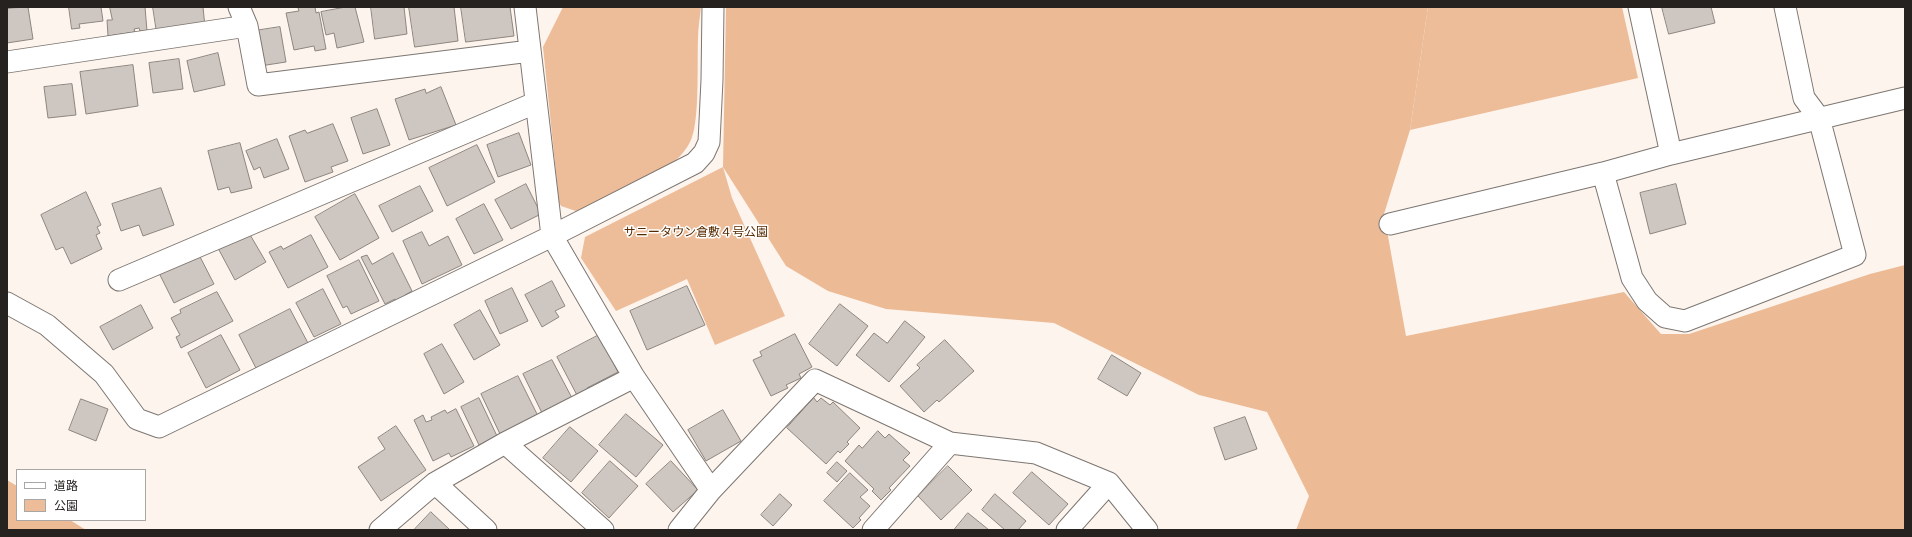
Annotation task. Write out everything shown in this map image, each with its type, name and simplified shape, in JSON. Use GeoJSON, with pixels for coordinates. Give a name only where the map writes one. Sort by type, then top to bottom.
{"type":"FeatureCollection","features":[{"type":"Feature","properties":{"kind":"street"},"geometry":{"type":"LineString","coordinates":[[239,7],[247,26],[258,85],[530,51]]}},
{"type":"Feature","properties":{"kind":"street"},"geometry":{"type":"LineString","coordinates":[[525,7],[552,236],[634,377],[711,490]]}},
{"type":"Feature","properties":{"kind":"street"},"geometry":{"type":"LineString","coordinates":[[7,303],[47,325],[104,374],[138,419],[158,427],[552,236],[695,163],[704,153],[708,142],[710,127],[713,7]]}},
{"type":"Feature","properties":{"kind":"street"},"geometry":{"type":"LineString","coordinates":[[1639,7],[1671,154]]}},
{"type":"Feature","properties":{"kind":"street"},"geometry":{"type":"LineString","coordinates":[[1603,173],[1632,278],[1647,301],[1664,317],[1685,321],[1855,255],[1819,118],[1804,98],[1785,7]]}},
{"type":"Feature","properties":{"kind":"street"},"geometry":{"type":"LineString","coordinates":[[7,62],[247,26]]}},
{"type":"Feature","properties":{"kind":"street"},"geometry":{"type":"LineString","coordinates":[[1390,224],[1603,173],[1671,154],[1905,98]]}},
{"type":"Feature","properties":{"kind":"street"},"geometry":{"type":"LineString","coordinates":[[120,280],[536,104]]}},
{"type":"Feature","properties":{"kind":"street"},"geometry":{"type":"LineString","coordinates":[[380,530],[435,483],[505,443],[634,377]]}},
{"type":"Feature","properties":{"kind":"street"},"geometry":{"type":"LineString","coordinates":[[679,530],[711,490],[815,380],[950,443],[1036,453],[1109,483],[1147,530]]}},
{"type":"Feature","properties":{"kind":"street"},"geometry":{"type":"LineString","coordinates":[[505,443],[603,530]]}},
{"type":"Feature","properties":{"kind":"street"},"geometry":{"type":"LineString","coordinates":[[873,530],[950,443]]}},
{"type":"Feature","properties":{"kind":"street"},"geometry":{"type":"LineString","coordinates":[[435,483],[486,530]]}},
{"type":"Feature","properties":{"kind":"street"},"geometry":{"type":"LineString","coordinates":[[1067,530],[1109,483]]}},
{"type":"Feature","properties":{"kind":"green space"},"geometry":{"type":"Polygon","coordinates":[[[563,7],[701,7],[698,34],[697,108],[693,134],[688,146],[668,167],[576,211],[561,206],[559,202],[543,47],[563,7]]]}},
{"type":"Feature","properties":{"kind":"green space"},"geometry":{"type":"Polygon","coordinates":[[[1428,7],[1622,7],[1638,78],[1410,130],[1428,7]]]}},
{"type":"Feature","properties":{"kind":"green space","name":"サニータウン倉敷４号公園"},"geometry":{"type":"Polygon","coordinates":[[[723,167],[732,198],[785,316],[715,345],[687,279],[616,311],[581,258],[585,237],[723,167]]]}},
{"type":"Feature","properties":{"kind":"shaded area"},"geometry":{"type":"Polygon","coordinates":[[[726,7],[1428,7],[1410,130],[1384,214],[1406,336],[1624,292],[1661,334],[1689,334],[1870,274],[1905,265],[1905,530],[1296,530],[1309,496],[1267,412],[1199,395],[1054,323],[886,309],[828,291],[786,266],[723,167],[726,7]]]}},
{"type":"Feature","properties":{"kind":"shaded area"},"geometry":{"type":"Polygon","coordinates":[[[7,480],[16,485],[16,521],[72,521],[86,530],[7,530],[7,480]]]}},
{"type":"Feature","properties":{"kind":"building"},"geometry":{"type":"Polygon","coordinates":[[[28,7],[33,39],[7,43],[7,9],[28,7]]]}},
{"type":"Feature","properties":{"kind":"building"},"geometry":{"type":"Polygon","coordinates":[[[69,7],[101,7],[103,21],[79,24],[80,28],[72,29],[69,7]]]}},
{"type":"Feature","properties":{"kind":"building"},"geometry":{"type":"Polygon","coordinates":[[[110,7],[145,7],[147,31],[140,31],[139,28],[134,29],[135,32],[108,36],[107,20],[112,20],[110,7]]]}},
{"type":"Feature","properties":{"kind":"building"},"geometry":{"type":"Polygon","coordinates":[[[153,7],[203,7],[205,27],[157,33],[153,7]]]}},
{"type":"Feature","properties":{"kind":"building"},"geometry":{"type":"Polygon","coordinates":[[[315,7],[316,13],[319,12],[326,49],[315,51],[314,46],[294,50],[286,13],[299,11],[298,8],[315,7]]]}},
{"type":"Feature","properties":{"kind":"building"},"geometry":{"type":"Polygon","coordinates":[[[346,7],[355,7],[364,42],[337,48],[334,33],[326,35],[321,12],[346,7]]]}},
{"type":"Feature","properties":{"kind":"building"},"geometry":{"type":"Polygon","coordinates":[[[371,7],[404,7],[407,34],[375,39],[371,7]]]}},
{"type":"Feature","properties":{"kind":"building"},"geometry":{"type":"Polygon","coordinates":[[[409,7],[454,7],[458,41],[415,47],[409,7]]]}},
{"type":"Feature","properties":{"kind":"building"},"geometry":{"type":"Polygon","coordinates":[[[461,7],[510,7],[514,36],[466,42],[461,7]]]}},
{"type":"Feature","properties":{"kind":"building"},"geometry":{"type":"Polygon","coordinates":[[[1662,7],[1711,7],[1715,23],[1669,34],[1662,7]]]}},
{"type":"Feature","properties":{"kind":"building"},"geometry":{"type":"Polygon","coordinates":[[[280,27],[286,62],[260,66],[254,31],[280,27]]]}},
{"type":"Feature","properties":{"kind":"building"},"geometry":{"type":"Polygon","coordinates":[[[218,53],[225,85],[194,92],[187,61],[218,53]]]}},
{"type":"Feature","properties":{"kind":"building"},"geometry":{"type":"Polygon","coordinates":[[[179,59],[183,89],[153,93],[149,63],[179,59]]]}},
{"type":"Feature","properties":{"kind":"building"},"geometry":{"type":"Polygon","coordinates":[[[133,65],[138,106],[86,114],[80,72],[133,65]]]}},
{"type":"Feature","properties":{"kind":"building"},"geometry":{"type":"Polygon","coordinates":[[[72,84],[76,115],[48,118],[44,87],[72,84]]]}},
{"type":"Feature","properties":{"kind":"building"},"geometry":{"type":"Polygon","coordinates":[[[441,87],[456,125],[409,140],[395,99],[425,89],[426,93],[441,87]]]}},
{"type":"Feature","properties":{"kind":"building"},"geometry":{"type":"Polygon","coordinates":[[[377,109],[390,145],[363,154],[351,118],[377,109]]]}},
{"type":"Feature","properties":{"kind":"building"},"geometry":{"type":"Polygon","coordinates":[[[333,124],[348,161],[331,167],[333,172],[305,182],[289,136],[305,130],[307,133],[333,124]]]}},
{"type":"Feature","properties":{"kind":"building"},"geometry":{"type":"Polygon","coordinates":[[[519,133],[531,165],[498,177],[487,145],[519,133]]]}},
{"type":"Feature","properties":{"kind":"building"},"geometry":{"type":"Polygon","coordinates":[[[277,139],[289,169],[264,178],[260,167],[254,170],[246,151],[277,139]]]}},
{"type":"Feature","properties":{"kind":"building"},"geometry":{"type":"Polygon","coordinates":[[[240,143],[252,188],[231,193],[229,187],[218,190],[208,151],[240,143]]]}},
{"type":"Feature","properties":{"kind":"building"},"geometry":{"type":"Polygon","coordinates":[[[477,145],[495,182],[447,206],[429,168],[477,145]]]}},
{"type":"Feature","properties":{"kind":"building"},"geometry":{"type":"Polygon","coordinates":[[[526,184],[541,214],[511,229],[495,200],[526,184]]]}},
{"type":"Feature","properties":{"kind":"building"},"geometry":{"type":"Polygon","coordinates":[[[1676,184],[1686,224],[1650,234],[1640,193],[1676,184]]]}},
{"type":"Feature","properties":{"kind":"building"},"geometry":{"type":"Polygon","coordinates":[[[420,186],[433,211],[392,232],[379,206],[420,186]]]}},
{"type":"Feature","properties":{"kind":"building"},"geometry":{"type":"Polygon","coordinates":[[[161,188],[174,225],[143,236],[139,225],[121,231],[112,204],[161,188]]]}},
{"type":"Feature","properties":{"kind":"building"},"geometry":{"type":"Polygon","coordinates":[[[86,192],[101,225],[97,227],[100,233],[96,235],[102,249],[71,264],[63,247],[56,250],[41,215],[86,192]]]}},
{"type":"Feature","properties":{"kind":"building"},"geometry":{"type":"Polygon","coordinates":[[[355,194],[379,238],[340,260],[315,217],[355,194]]]}},
{"type":"Feature","properties":{"kind":"building"},"geometry":{"type":"Polygon","coordinates":[[[484,204],[503,240],[474,254],[456,219],[484,204]]]}},
{"type":"Feature","properties":{"kind":"building"},"geometry":{"type":"Polygon","coordinates":[[[422,232],[429,246],[448,236],[462,265],[422,284],[403,241],[422,232]]]}},
{"type":"Feature","properties":{"kind":"building"},"geometry":{"type":"Polygon","coordinates":[[[249,233],[266,262],[235,280],[219,250],[249,233]]]}},
{"type":"Feature","properties":{"kind":"building"},"geometry":{"type":"Polygon","coordinates":[[[311,235],[328,267],[288,288],[269,252],[281,246],[283,249],[311,235]]]}},
{"type":"Feature","properties":{"kind":"building"},"geometry":{"type":"Polygon","coordinates":[[[197,251],[214,284],[174,303],[158,271],[197,251]]]}},
{"type":"Feature","properties":{"kind":"building"},"geometry":{"type":"Polygon","coordinates":[[[393,253],[412,291],[405,295],[407,300],[398,304],[395,299],[385,304],[361,257],[367,255],[372,264],[393,253]]]}},
{"type":"Feature","properties":{"kind":"building"},"geometry":{"type":"Polygon","coordinates":[[[359,260],[379,301],[351,314],[347,306],[343,308],[327,276],[359,260]]]}},
{"type":"Feature","properties":{"kind":"building"},"geometry":{"type":"Polygon","coordinates":[[[552,281],[565,306],[555,311],[559,317],[542,327],[525,295],[552,281]]]}},
{"type":"Feature","properties":{"kind":"building"},"geometry":{"type":"Polygon","coordinates":[[[687,286],[705,325],[647,350],[630,311],[687,286]]]}},
{"type":"Feature","properties":{"kind":"building"},"geometry":{"type":"Polygon","coordinates":[[[512,288],[528,321],[500,334],[485,301],[512,288]]]}},
{"type":"Feature","properties":{"kind":"building"},"geometry":{"type":"Polygon","coordinates":[[[323,289],[341,324],[314,337],[296,303],[323,289]]]}},
{"type":"Feature","properties":{"kind":"building"},"geometry":{"type":"Polygon","coordinates":[[[217,292],[233,321],[181,348],[176,337],[180,335],[171,318],[181,313],[180,310],[217,292]]]}},
{"type":"Feature","properties":{"kind":"building"},"geometry":{"type":"Polygon","coordinates":[[[840,304],[868,326],[837,366],[809,344],[840,304]]]}},
{"type":"Feature","properties":{"kind":"building"},"geometry":{"type":"Polygon","coordinates":[[[141,305],[153,328],[113,350],[100,327],[141,305]]]}},
{"type":"Feature","properties":{"kind":"building"},"geometry":{"type":"Polygon","coordinates":[[[290,309],[309,345],[258,372],[239,335],[290,309]]]}},
{"type":"Feature","properties":{"kind":"building"},"geometry":{"type":"Polygon","coordinates":[[[480,310],[500,345],[474,360],[454,325],[480,310]]]}},
{"type":"Feature","properties":{"kind":"building"},"geometry":{"type":"Polygon","coordinates":[[[905,321],[925,337],[889,382],[856,355],[874,333],[887,343],[905,321]]]}},
{"type":"Feature","properties":{"kind":"building"},"geometry":{"type":"Polygon","coordinates":[[[795,334],[812,367],[799,374],[801,378],[786,385],[788,388],[771,396],[753,360],[762,356],[760,352],[795,334]]]}},
{"type":"Feature","properties":{"kind":"building"},"geometry":{"type":"Polygon","coordinates":[[[221,335],[240,370],[206,388],[188,353],[221,335]]]}},
{"type":"Feature","properties":{"kind":"building"},"geometry":{"type":"Polygon","coordinates":[[[599,335],[618,372],[587,388],[590,394],[579,399],[557,357],[599,335]]]}},
{"type":"Feature","properties":{"kind":"building"},"geometry":{"type":"Polygon","coordinates":[[[945,340],[974,371],[939,402],[937,400],[924,412],[900,386],[920,368],[917,365],[945,340]]]}},
{"type":"Feature","properties":{"kind":"building"},"geometry":{"type":"Polygon","coordinates":[[[442,344],[464,382],[444,394],[424,354],[442,344]]]}},
{"type":"Feature","properties":{"kind":"building"},"geometry":{"type":"Polygon","coordinates":[[[1112,355],[1141,373],[1127,396],[1098,379],[1112,355]]]}},
{"type":"Feature","properties":{"kind":"building"},"geometry":{"type":"Polygon","coordinates":[[[552,360],[572,398],[542,413],[523,374],[552,360]]]}},
{"type":"Feature","properties":{"kind":"building"},"geometry":{"type":"Polygon","coordinates":[[[518,376],[538,416],[500,434],[481,394],[518,376]]]}},
{"type":"Feature","properties":{"kind":"building"},"geometry":{"type":"Polygon","coordinates":[[[479,398],[497,436],[479,445],[461,407],[479,398]]]}},
{"type":"Feature","properties":{"kind":"building"},"geometry":{"type":"Polygon","coordinates":[[[814,398],[817,402],[821,398],[830,405],[833,402],[860,428],[847,442],[849,444],[840,453],[838,451],[826,464],[787,428],[814,398]]]}},
{"type":"Feature","properties":{"kind":"building"},"geometry":{"type":"Polygon","coordinates":[[[81,399],[108,409],[96,441],[69,430],[81,399]]]}},
{"type":"Feature","properties":{"kind":"building"},"geometry":{"type":"Polygon","coordinates":[[[456,409],[474,446],[451,457],[449,453],[433,461],[414,420],[423,415],[426,422],[432,420],[431,417],[445,410],[447,413],[456,409]]]}},
{"type":"Feature","properties":{"kind":"building"},"geometry":{"type":"Polygon","coordinates":[[[723,410],[741,441],[706,461],[688,430],[723,410]]]}},
{"type":"Feature","properties":{"kind":"building"},"geometry":{"type":"Polygon","coordinates":[[[626,414],[663,445],[636,477],[599,445],[626,414]]]}},
{"type":"Feature","properties":{"kind":"building"},"geometry":{"type":"Polygon","coordinates":[[[1245,417],[1257,449],[1225,460],[1214,428],[1245,417]]]}},
{"type":"Feature","properties":{"kind":"building"},"geometry":{"type":"Polygon","coordinates":[[[396,426],[426,470],[381,501],[358,467],[385,449],[378,438],[396,426]]]}},
{"type":"Feature","properties":{"kind":"building"},"geometry":{"type":"Polygon","coordinates":[[[570,427],[598,451],[571,482],[543,458],[570,427]]]}},
{"type":"Feature","properties":{"kind":"building"},"geometry":{"type":"Polygon","coordinates":[[[878,431],[885,438],[889,434],[910,453],[903,460],[910,466],[889,488],[891,490],[881,500],[872,491],[874,489],[845,461],[859,445],[862,448],[878,431]]]}},
{"type":"Feature","properties":{"kind":"building"},"geometry":{"type":"Polygon","coordinates":[[[610,461],[638,486],[609,518],[582,493],[610,461]]]}},
{"type":"Feature","properties":{"kind":"building"},"geometry":{"type":"Polygon","coordinates":[[[671,461],[698,490],[673,512],[646,484],[671,461]]]}},
{"type":"Feature","properties":{"kind":"building"},"geometry":{"type":"Polygon","coordinates":[[[837,462],[847,471],[837,482],[827,473],[837,462]]]}},
{"type":"Feature","properties":{"kind":"building"},"geometry":{"type":"Polygon","coordinates":[[[948,466],[972,490],[941,520],[918,496],[948,466]]]}},
{"type":"Feature","properties":{"kind":"building"},"geometry":{"type":"Polygon","coordinates":[[[1032,472],[1068,504],[1049,525],[1013,493],[1032,472]]]}},
{"type":"Feature","properties":{"kind":"building"},"geometry":{"type":"Polygon","coordinates":[[[850,473],[868,490],[860,497],[870,506],[859,518],[861,520],[853,528],[824,501],[850,473]]]}},
{"type":"Feature","properties":{"kind":"building"},"geometry":{"type":"Polygon","coordinates":[[[780,494],[792,505],[773,526],[761,515],[780,494]]]}},
{"type":"Feature","properties":{"kind":"building"},"geometry":{"type":"Polygon","coordinates":[[[995,494],[1026,521],[1018,530],[1005,530],[982,510],[995,494]]]}},
{"type":"Feature","properties":{"kind":"building"},"geometry":{"type":"Polygon","coordinates":[[[431,512],[450,530],[414,530],[431,512]]]}},
{"type":"Feature","properties":{"kind":"building"},"geometry":{"type":"Polygon","coordinates":[[[968,513],[989,530],[954,530],[968,513]]]}}]}
